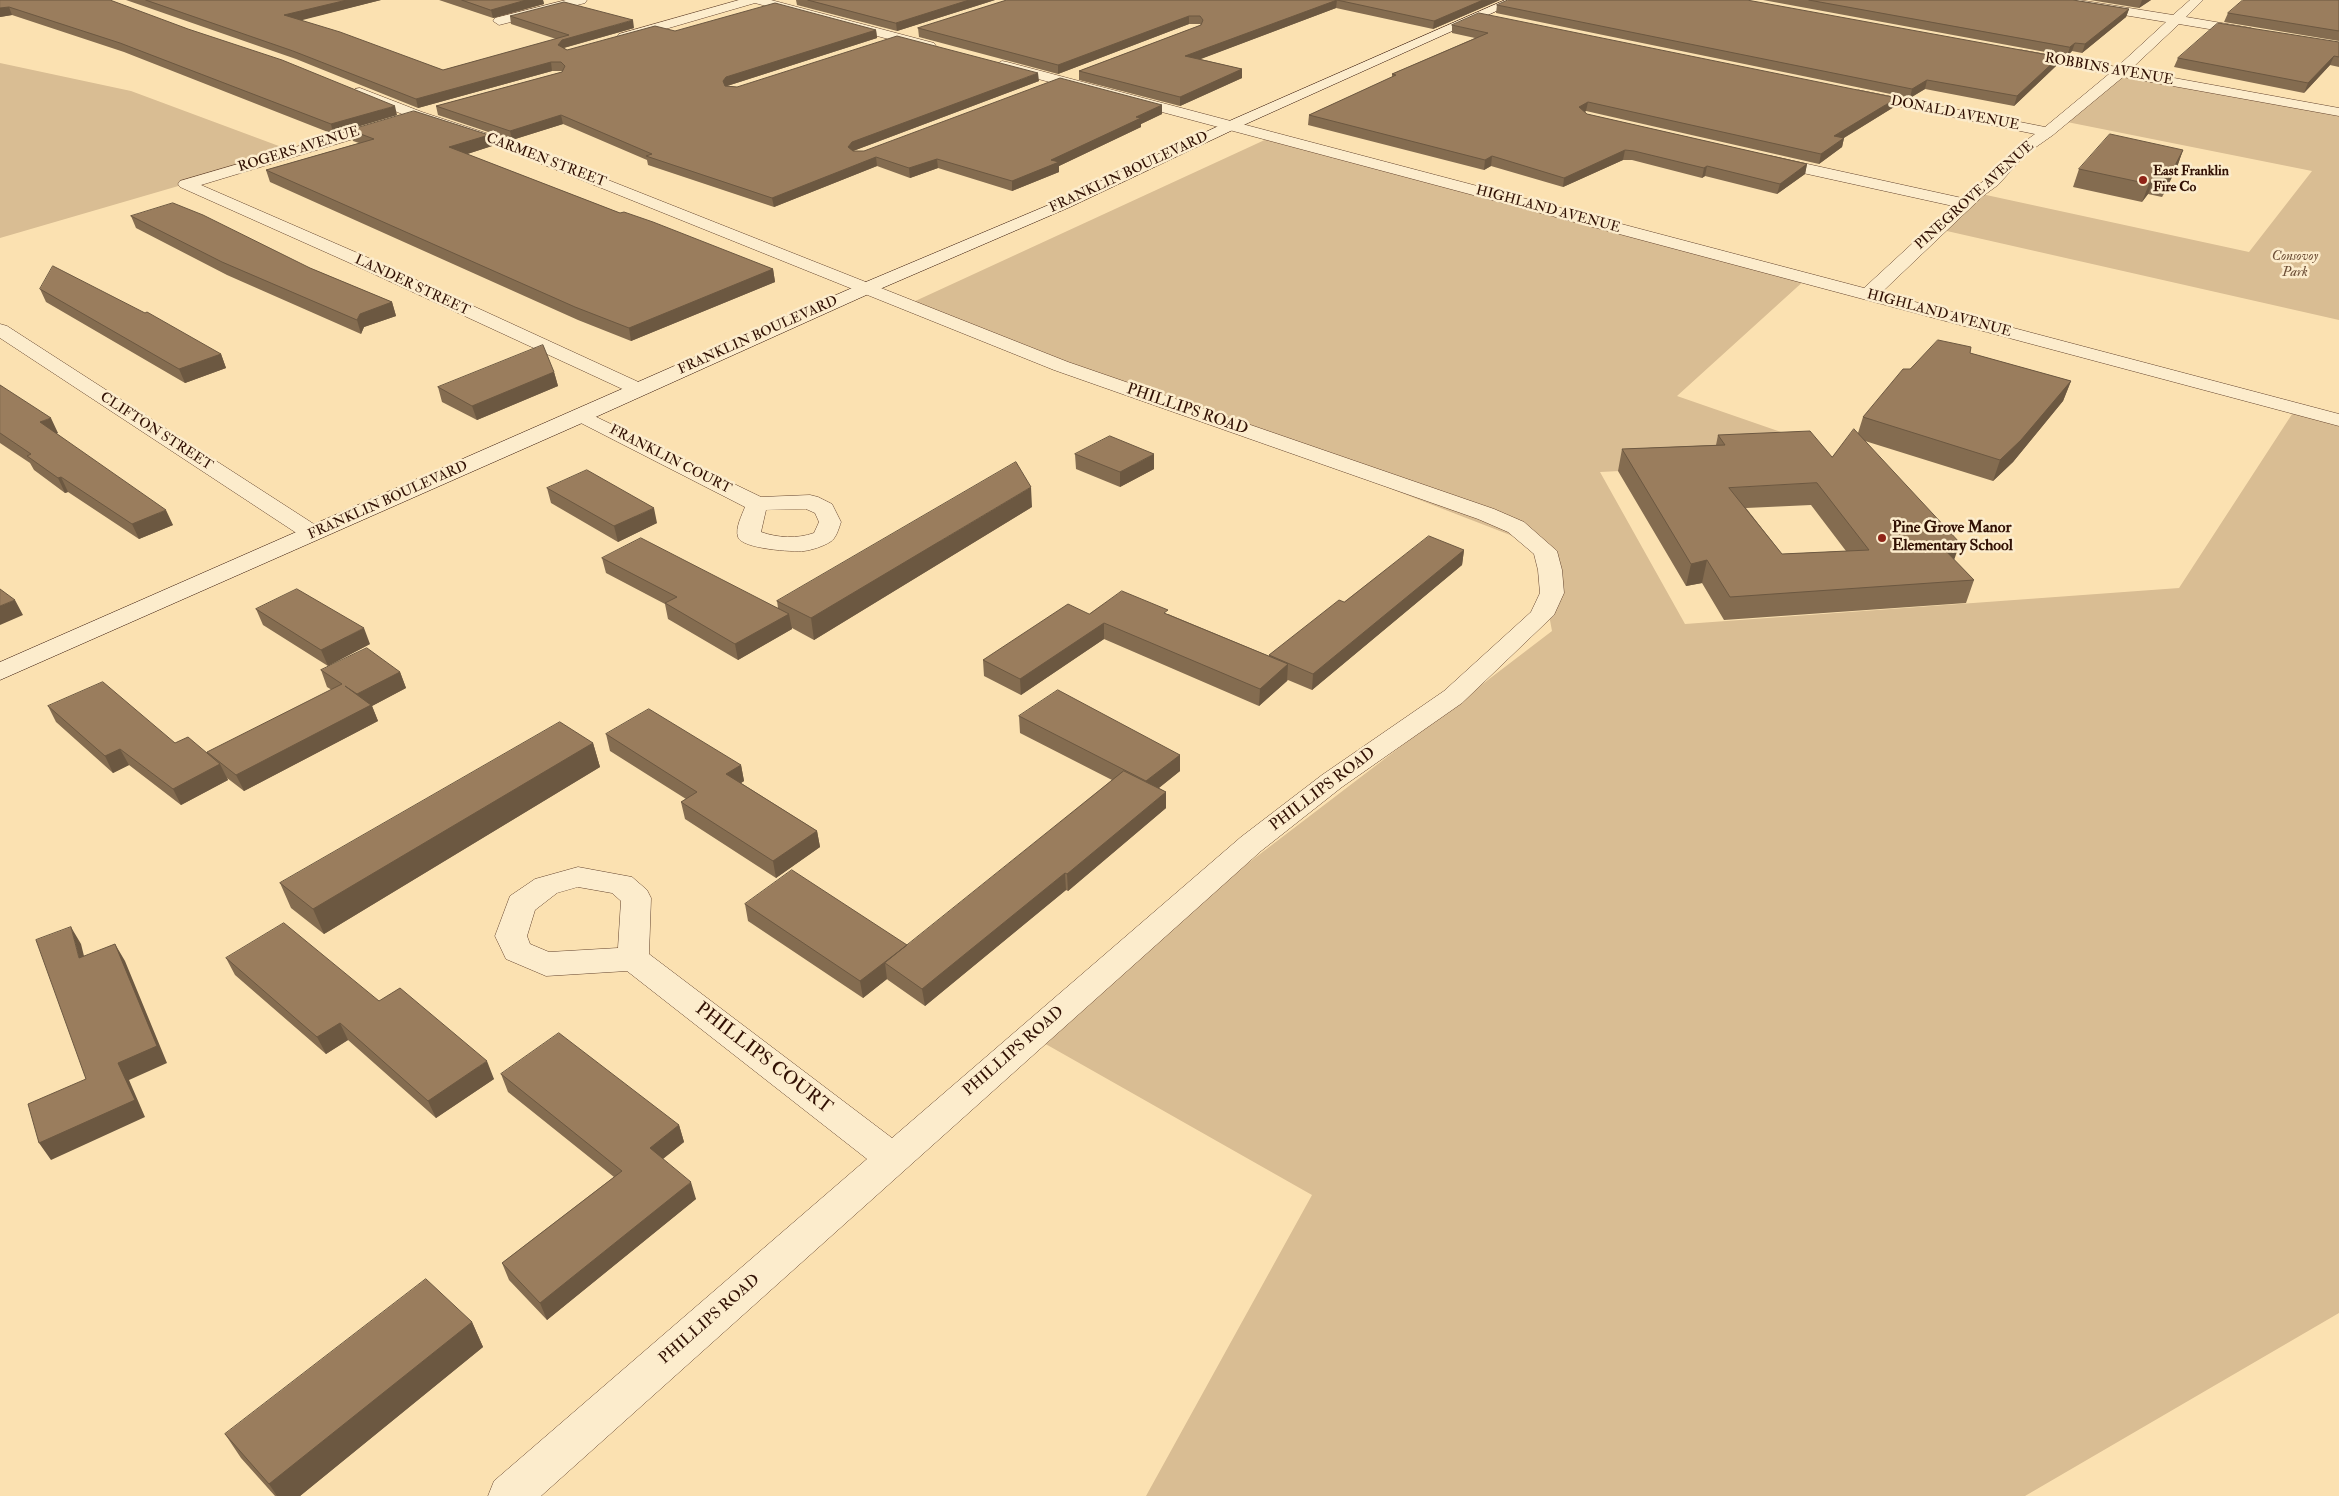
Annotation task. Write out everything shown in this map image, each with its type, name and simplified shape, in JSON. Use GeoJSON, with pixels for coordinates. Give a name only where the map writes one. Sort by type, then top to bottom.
{"type":"FeatureCollection","features":[{"type":"Feature","properties":{"kind":"street"},"geometry":{"type":"LineString","coordinates":[[499,21],[581,0]]}},
{"type":"Feature","properties":{"kind":"street"},"geometry":{"type":"LineString","coordinates":[[615,40],[752,0]]}},
{"type":"Feature","properties":{"kind":"street"},"geometry":{"type":"LineString","coordinates":[[756,0],[944,50]]}},
{"type":"Feature","properties":{"kind":"street","name":"FRANKLIN BOULEVARD"},"geometry":{"type":"LineString","coordinates":[[0,672],[582,416],[638,389],[867,288],[1064,204],[1232,126],[1516,0]]}},
{"type":"Feature","properties":{"kind":"street"},"geometry":{"type":"LineString","coordinates":[[2057,0],[2262,34]]}},
{"type":"Feature","properties":{"kind":"street","name":"PINEGROVE AVENUE"},"geometry":{"type":"LineString","coordinates":[[1868,295],[1965,204],[1992,182],[2021,151],[2048,132],[2120,72],[2198,0]]}},
{"type":"Feature","properties":{"kind":"street"},"geometry":{"type":"LineString","coordinates":[[1479,16],[1498,20]]}},
{"type":"Feature","properties":{"kind":"street"},"geometry":{"type":"LineString","coordinates":[[869,46],[924,29]]}},
{"type":"Feature","properties":{"kind":"street","name":"ROBBINS AVENUE"},"geometry":{"type":"LineString","coordinates":[[2004,51],[2339,112]]}},
{"type":"Feature","properties":{"kind":"street","name":"HIGHLAND AVENUE"},"geometry":{"type":"LineString","coordinates":[[992,62],[2339,420]]}},
{"type":"Feature","properties":{"kind":"street"},"geometry":{"type":"LineString","coordinates":[[1040,87],[1086,70]]}},
{"type":"Feature","properties":{"kind":"street","name":"CARMEN STREET"},"geometry":{"type":"LineString","coordinates":[[345,86],[417,115],[502,143],[867,288]]}},
{"type":"Feature","properties":{"kind":"street","name":"DONALD AVENUE"},"geometry":{"type":"LineString","coordinates":[[1849,92],[2048,132]]}},
{"type":"Feature","properties":{"kind":"street","name":"ROGERS AVENUE"},"geometry":{"type":"LineString","coordinates":[[186,184],[445,107]]}},
{"type":"Feature","properties":{"kind":"street"},"geometry":{"type":"LineString","coordinates":[[1760,158],[1965,204]]}},
{"type":"Feature","properties":{"kind":"street","name":"LANDER STREET"},"geometry":{"type":"LineString","coordinates":[[186,184],[297,231],[427,293],[638,389]]}},
{"type":"Feature","properties":{"kind":"street","name":"PHILLIPS ROAD"},"geometry":{"type":"LineString","coordinates":[[510,1496],[1251,844],[1332,782],[1454,697],[1542,615],[1552,593],[1550,570],[1545,551],[1516,527],[1494,517],[1061,366],[867,288]]}},
{"type":"Feature","properties":{"kind":"street","name":"CLIFTON STREET"},"geometry":{"type":"LineString","coordinates":[[0,330],[312,534]]}},
{"type":"Feature","properties":{"kind":"street","name":"FRANKLIN COURT"},"geometry":{"type":"LineString","coordinates":[[582,416],[757,504]]}},
{"type":"Feature","properties":{"kind":"street","name":"PHILLIPS COURT"},"geometry":{"type":"LineString","coordinates":[[633,959],[893,1159]]}},
{"type":"Feature","properties":{"kind":"green space"},"geometry":{"type":"Polygon","coordinates":[[[0,63],[131,91],[295,152],[0,238],[0,63]]]}},
{"type":"Feature","properties":{"kind":"green space","name":"Consovoy Park"},"geometry":{"type":"Polygon","coordinates":[[[2120,72],[2339,112],[2339,320],[1938,229],[1977,193],[2249,252],[2312,171],[2062,121],[2120,72]]]}},
{"type":"Feature","properties":{"kind":"green space"},"geometry":{"type":"Polygon","coordinates":[[[1269,138],[1806,279],[1677,396],[1804,440],[1720,466],[1600,472],[1685,624],[2179,588],[2296,408],[2339,418],[2339,1313],[2025,1496],[1146,1496],[1312,1195],[1035,1038],[1116,964],[1552,631],[1536,545],[911,303],[1269,138]]]}},
{"type":"Feature","properties":{"kind":"building"},"geometry":{"type":"Polygon","coordinates":[[[0,0],[110,0],[188,29],[282,60],[395,106],[331,124],[120,43],[9,7],[0,8],[0,0]]]}},
{"type":"Feature","properties":{"kind":"building"},"geometry":{"type":"Polygon","coordinates":[[[146,0],[347,0],[284,15],[340,32],[443,70],[569,35],[510,16],[564,2],[633,20],[562,40],[558,45],[567,50],[655,26],[675,31],[775,3],[876,30],[726,77],[723,81],[725,86],[737,87],[897,36],[1038,73],[852,142],[848,147],[853,151],[864,151],[1060,78],[1162,105],[1136,117],[1141,118],[1051,160],[1059,162],[1012,181],[937,159],[909,168],[876,157],[772,198],[646,156],[652,154],[561,115],[510,131],[436,106],[562,72],[565,66],[561,62],[551,62],[416,99],[293,51],[146,0]]]}},
{"type":"Feature","properties":{"kind":"building"},"geometry":{"type":"Polygon","coordinates":[[[462,0],[526,0],[491,10],[462,0]]]}},
{"type":"Feature","properties":{"kind":"building"},"geometry":{"type":"Polygon","coordinates":[[[808,0],[969,0],[896,23],[808,0]]]}},
{"type":"Feature","properties":{"kind":"building"},"geometry":{"type":"Polygon","coordinates":[[[1007,0],[1337,0],[1185,56],[1242,69],[1180,97],[1079,71],[1201,25],[1203,20],[1200,16],[1189,16],[1058,65],[918,28],[1007,0]]]}},
{"type":"Feature","properties":{"kind":"building"},"geometry":{"type":"Polygon","coordinates":[[[1337,0],[1483,0],[1434,21],[1337,0]]]}},
{"type":"Feature","properties":{"kind":"building"},"geometry":{"type":"Polygon","coordinates":[[[1508,0],[1747,0],[2059,57],[2017,96],[1927,80],[1912,89],[1497,5],[1508,0]]]}},
{"type":"Feature","properties":{"kind":"building"},"geometry":{"type":"Polygon","coordinates":[[[1809,0],[2073,0],[2129,9],[2085,44],[2075,43],[2070,47],[1809,0]]]}},
{"type":"Feature","properties":{"kind":"building"},"geometry":{"type":"Polygon","coordinates":[[[2243,0],[2339,0],[2339,31],[2228,13],[2243,0]]]}},
{"type":"Feature","properties":{"kind":"building"},"geometry":{"type":"Polygon","coordinates":[[[1479,13],[1897,98],[1834,136],[1844,138],[1821,154],[1588,102],[1579,107],[1587,114],[1807,164],[1780,184],[1707,166],[1704,168],[1625,150],[1564,178],[1492,156],[1485,160],[1309,115],[1396,75],[1392,74],[1488,33],[1452,25],[1479,13]]]}},
{"type":"Feature","properties":{"kind":"building"},"geometry":{"type":"Polygon","coordinates":[[[2218,23],[2339,42],[2339,57],[2334,56],[2308,83],[2178,58],[2218,23]]]}},
{"type":"Feature","properties":{"kind":"building"},"geometry":{"type":"Polygon","coordinates":[[[414,111],[489,135],[449,147],[620,213],[624,212],[653,222],[773,269],[629,328],[575,307],[266,170],[374,139],[350,130],[414,111]]]}},
{"type":"Feature","properties":{"kind":"building"},"geometry":{"type":"Polygon","coordinates":[[[2110,134],[2183,150],[2168,179],[2155,177],[2149,184],[2079,169],[2110,134]]]}},
{"type":"Feature","properties":{"kind":"building"},"geometry":{"type":"Polygon","coordinates":[[[173,203],[203,215],[310,268],[392,302],[360,314],[357,320],[222,262],[131,216],[173,203]]]}},
{"type":"Feature","properties":{"kind":"building"},"geometry":{"type":"Polygon","coordinates":[[[53,266],[145,313],[147,312],[221,354],[179,369],[40,289],[53,266]]]}},
{"type":"Feature","properties":{"kind":"building","name":"Pine Grove Manor Elementary School"},"geometry":{"type":"Polygon","coordinates":[[[1938,340],[1971,347],[1970,353],[2071,381],[2021,440],[2000,460],[1863,417],[1903,369],[1910,369],[1938,340]]]}},
{"type":"Feature","properties":{"kind":"building"},"geometry":{"type":"Polygon","coordinates":[[[543,345],[554,372],[472,406],[438,387],[543,345]]]}},
{"type":"Feature","properties":{"kind":"building"},"geometry":{"type":"Polygon","coordinates":[[[0,385],[51,418],[40,422],[166,510],[132,524],[61,477],[58,478],[27,456],[31,454],[0,433],[0,385]]]}},
{"type":"Feature","properties":{"kind":"building","name":"Pine Grove Manor Elementary School"},"geometry":{"type":"Polygon","coordinates":[[[1854,429],[1960,543],[1941,546],[1974,580],[1730,597],[1707,560],[1691,564],[1622,449],[1725,445],[1718,435],[1810,431],[1832,457],[1854,429]],[[1817,483],[1729,488],[1782,554],[1869,550],[1817,483]]]}},
{"type":"Feature","properties":{"kind":"building"},"geometry":{"type":"Polygon","coordinates":[[[1110,436],[1154,454],[1120,472],[1075,454],[1110,436]]]}},
{"type":"Feature","properties":{"kind":"building"},"geometry":{"type":"Polygon","coordinates":[[[1016,462],[1031,487],[811,618],[777,601],[1016,462]]]}},
{"type":"Feature","properties":{"kind":"building"},"geometry":{"type":"Polygon","coordinates":[[[587,470],[654,508],[614,526],[547,488],[587,470]]]}},
{"type":"Feature","properties":{"kind":"building"},"geometry":{"type":"Polygon","coordinates":[[[1429,536],[1464,550],[1313,674],[1269,655],[1339,600],[1344,602],[1429,536]]]}},
{"type":"Feature","properties":{"kind":"building"},"geometry":{"type":"Polygon","coordinates":[[[641,538],[789,614],[735,644],[665,603],[677,597],[602,558],[641,538]]]}},
{"type":"Feature","properties":{"kind":"building"},"geometry":{"type":"Polygon","coordinates":[[[0,589],[15,600],[0,606],[0,589]]]}},
{"type":"Feature","properties":{"kind":"building"},"geometry":{"type":"Polygon","coordinates":[[[297,589],[364,628],[321,650],[256,609],[297,589]]]}},
{"type":"Feature","properties":{"kind":"building"},"geometry":{"type":"Polygon","coordinates":[[[1122,591],[1168,610],[1164,613],[1288,664],[1260,689],[1104,623],[1020,679],[983,660],[1068,604],[1089,614],[1122,591]]]}},
{"type":"Feature","properties":{"kind":"building"},"geometry":{"type":"Polygon","coordinates":[[[367,648],[400,672],[357,694],[345,686],[371,705],[236,775],[207,752],[342,684],[321,670],[367,648]]]}},
{"type":"Feature","properties":{"kind":"building"},"geometry":{"type":"Polygon","coordinates":[[[103,682],[175,743],[188,737],[220,764],[173,789],[120,749],[105,756],[48,706],[103,682]]]}},
{"type":"Feature","properties":{"kind":"building"},"geometry":{"type":"Polygon","coordinates":[[[1058,690],[1180,755],[1146,781],[1019,716],[1058,690]]]}},
{"type":"Feature","properties":{"kind":"building"},"geometry":{"type":"Polygon","coordinates":[[[649,709],[741,765],[726,774],[817,831],[773,861],[681,802],[697,792],[606,734],[649,709]]]}},
{"type":"Feature","properties":{"kind":"building"},"geometry":{"type":"Polygon","coordinates":[[[560,722],[593,743],[313,909],[280,883],[560,722]]]}},
{"type":"Feature","properties":{"kind":"building"},"geometry":{"type":"Polygon","coordinates":[[[1124,771],[1166,792],[1067,874],[1065,873],[922,989],[885,963],[1124,771]]]}},
{"type":"Feature","properties":{"kind":"building"},"geometry":{"type":"Polygon","coordinates":[[[792,870],[907,945],[860,981],[745,904],[792,870]]]}},
{"type":"Feature","properties":{"kind":"building"},"geometry":{"type":"Polygon","coordinates":[[[284,923],[379,1001],[400,988],[487,1061],[428,1101],[340,1023],[317,1037],[226,958],[284,923]]]}},
{"type":"Feature","properties":{"kind":"building"},"geometry":{"type":"Polygon","coordinates":[[[71,927],[79,958],[115,944],[157,1046],[118,1063],[135,1100],[39,1143],[28,1104],[86,1079],[36,940],[71,927]]]}},
{"type":"Feature","properties":{"kind":"building"},"geometry":{"type":"Polygon","coordinates":[[[559,1033],[679,1125],[650,1148],[691,1182],[540,1303],[502,1263],[622,1171],[501,1074],[559,1033]]]}},
{"type":"Feature","properties":{"kind":"building"},"geometry":{"type":"Polygon","coordinates":[[[426,1279],[472,1322],[269,1484],[225,1434],[426,1279]]]}},
{"type":"Feature","properties":{"kind":"place","name":"East Franklin Fire Co"},"geometry":{"type":"Point","coordinates":[2143,180]}},
{"type":"Feature","properties":{"kind":"place","name":"Pine Grove Manor Elementary School"},"geometry":{"type":"Point","coordinates":[1882,538]}}]}
